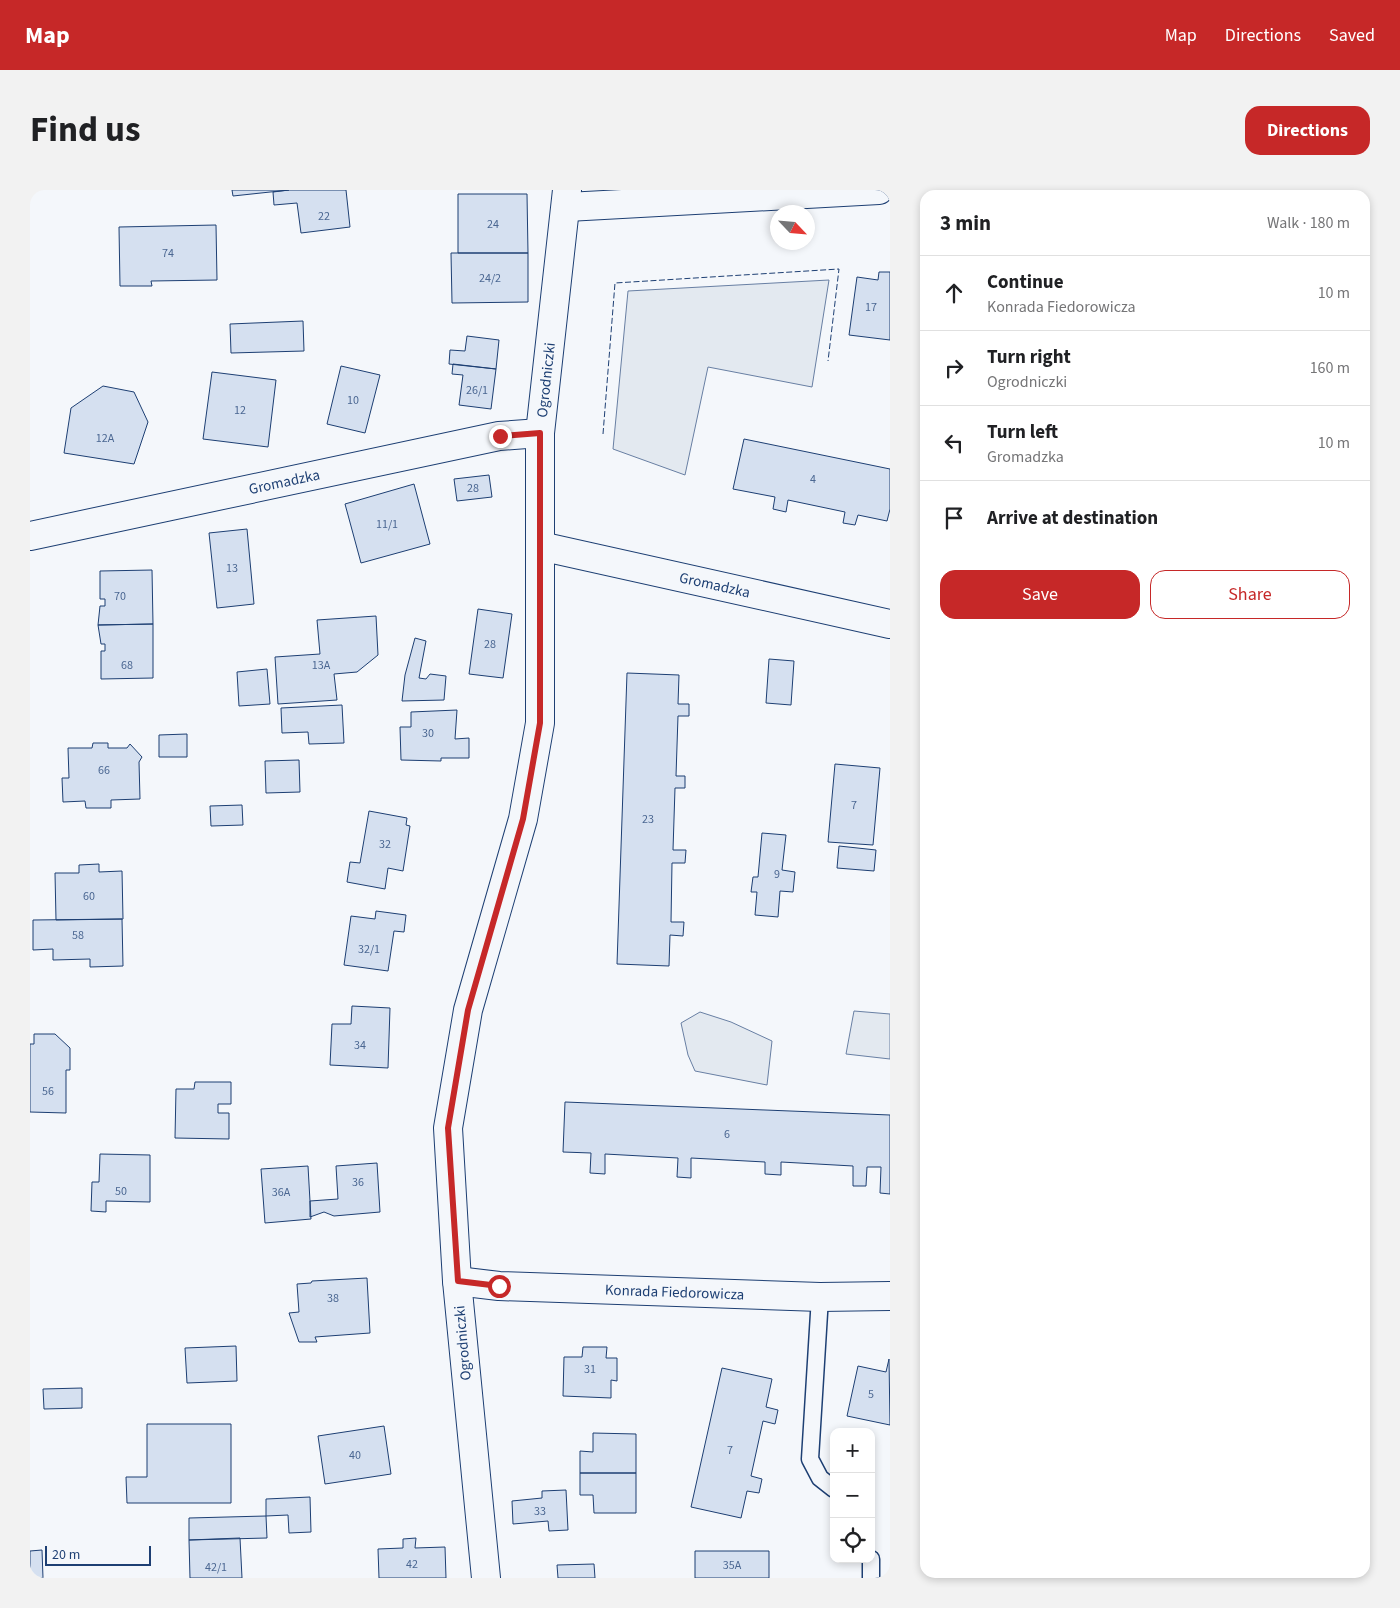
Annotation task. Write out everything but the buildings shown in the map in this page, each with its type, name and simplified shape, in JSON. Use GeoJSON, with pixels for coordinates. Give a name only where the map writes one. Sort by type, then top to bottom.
{"type":"FeatureCollection","features":[{"type":"Feature","properties":{"kind":"street"},"geometry":{"type":"LineString","coordinates":[[567,199],[878,190]]}},
{"type":"Feature","properties":{"kind":"street","name":"Ogrodniczki"},"geometry":{"type":"LineString","coordinates":[[486,1578],[458,1281],[448,1128],[468,1010],[523,819],[540,723],[540,433],[567,199]]}},
{"type":"Feature","properties":{"kind":"street","name":"Gromadzka"},"geometry":{"type":"LineString","coordinates":[[30,536],[500,436],[540,433]]}},
{"type":"Feature","properties":{"kind":"street","name":"Gromadzka"},"geometry":{"type":"LineString","coordinates":[[540,546],[890,624]]}},
{"type":"Feature","properties":{"kind":"street","name":"Konrada Fiedorowicza"},"geometry":{"type":"LineString","coordinates":[[458,1281],[499,1286],[820,1297],[890,1296]]}},
{"type":"Feature","properties":{"kind":"lane"},"geometry":{"type":"LineString","coordinates":[[820,1297],[810,1459],[820,1478],[830,1486]]}},
{"type":"Feature","properties":{"kind":"lane"},"geometry":{"type":"LineString","coordinates":[[870,1563],[871,1578]]}},
{"type":"Feature","properties":{"kind":"shaded area"},"geometry":{"type":"Polygon","coordinates":[[[829,280],[812,387],[708,367],[685,475],[613,449],[628,291],[829,280]]]}},
{"type":"Feature","properties":{"kind":"shaded area"},"geometry":{"type":"Polygon","coordinates":[[[854,1011],[890,1014],[890,1059],[846,1054],[854,1011]]]}},
{"type":"Feature","properties":{"kind":"shaded area"},"geometry":{"type":"Polygon","coordinates":[[[700,1012],[731,1022],[772,1041],[767,1085],[695,1071],[688,1055],[681,1023],[700,1012]]]}},
{"type":"Feature","properties":{"kind":"fence"},"geometry":{"type":"LineString","coordinates":[[603,434],[615,283],[839,269],[828,361]]}},
{"type":"Feature","properties":{"kind":"route"},"geometry":{"type":"LineString","coordinates":[[499,1286],[458,1281],[448,1128],[468,1010],[523,819],[540,723],[542,602],[540,433],[500,436]]}}]}
